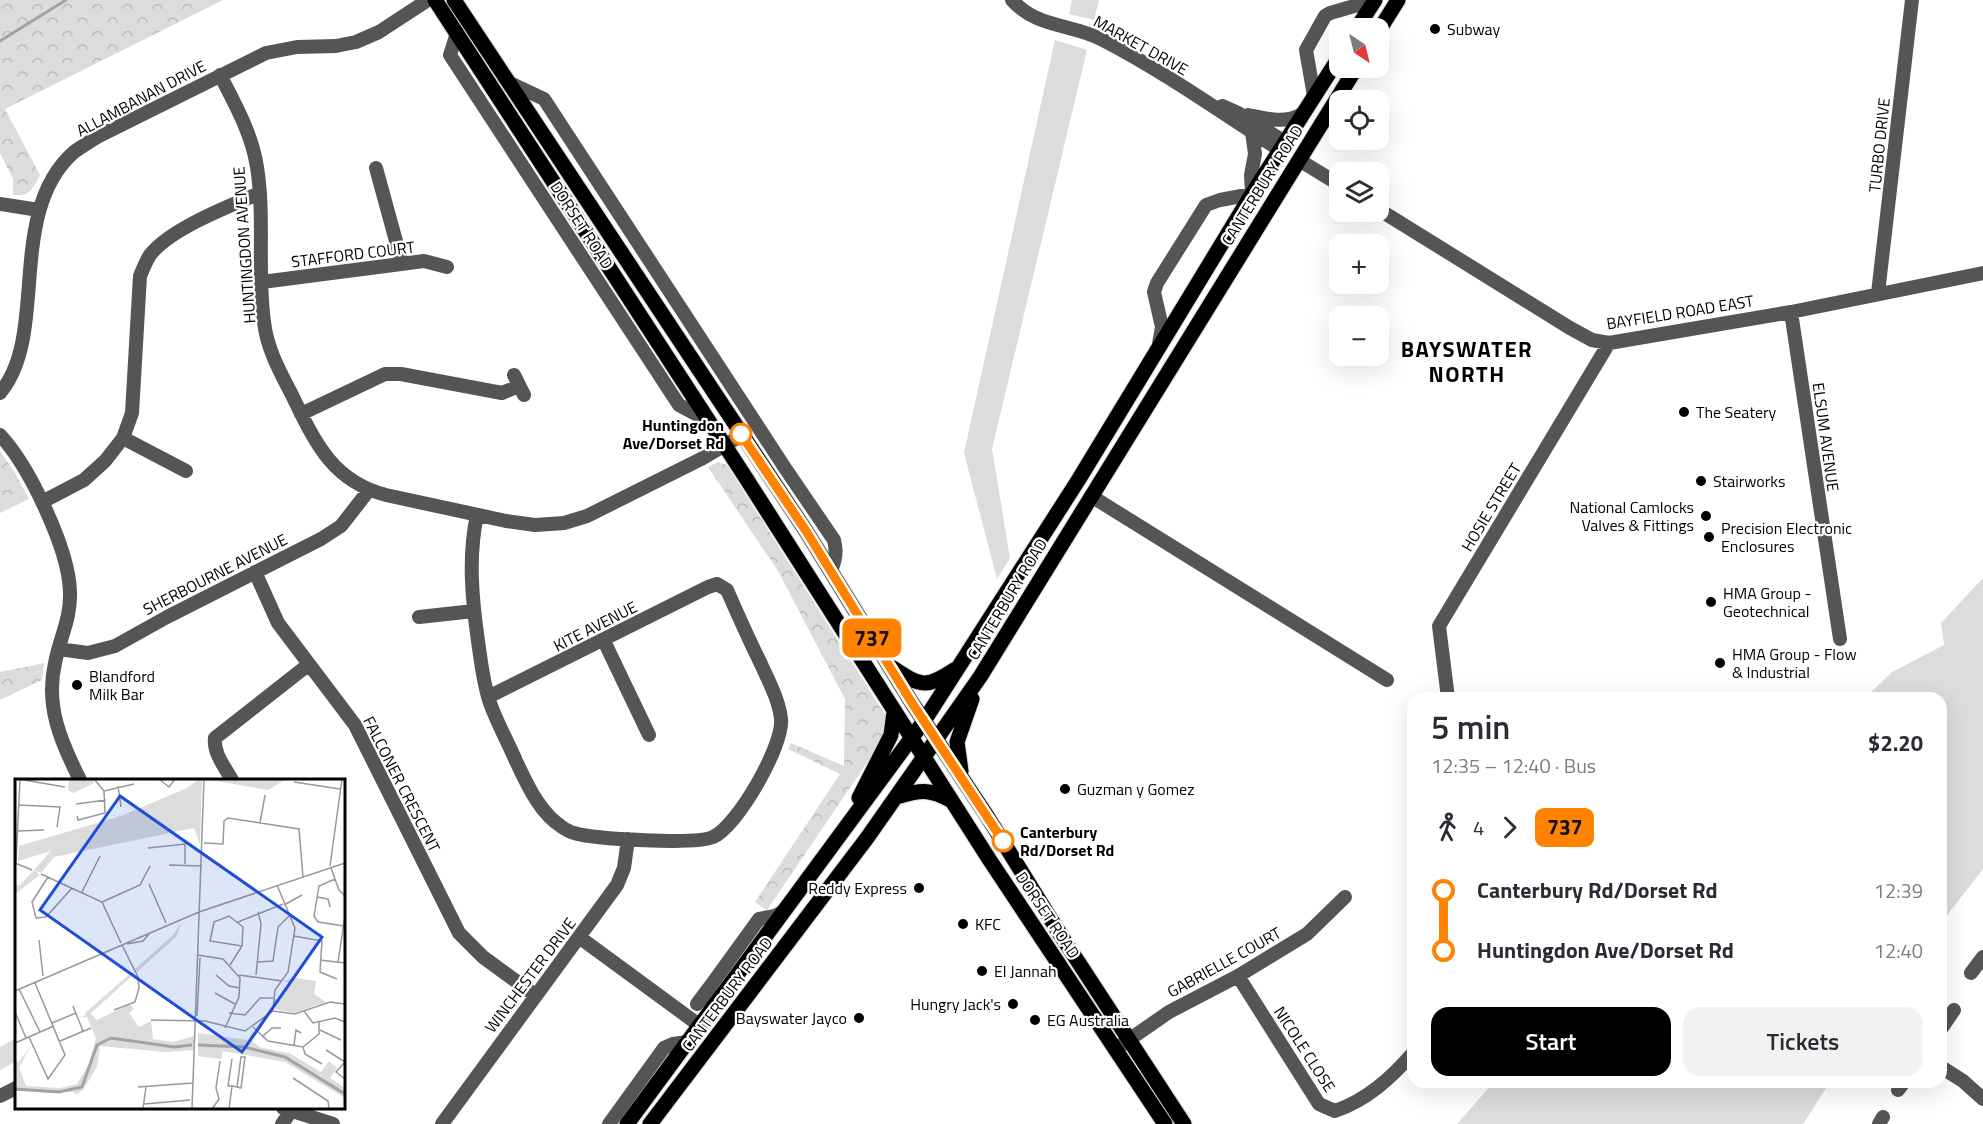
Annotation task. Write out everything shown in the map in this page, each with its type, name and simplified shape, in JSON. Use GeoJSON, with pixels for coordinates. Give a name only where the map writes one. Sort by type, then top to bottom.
{"type":"FeatureCollection","features":[{"type":"Feature","properties":{"kind":"main road","name":"DORSET ROAD"},"geometry":{"type":"LineString","coordinates":[[435,0],[709,421],[894,712],[1165,1124]]}},
{"type":"Feature","properties":{"kind":"main road","name":"DORSET ROAD"},"geometry":{"type":"LineString","coordinates":[[454,0],[831,570],[924,721],[962,776],[1128,1040],[1184,1124]]}},
{"type":"Feature","properties":{"kind":"main road"},"geometry":{"type":"LineString","coordinates":[[465,16],[468,0]]}},
{"type":"Feature","properties":{"kind":"main road"},"geometry":{"type":"LineString","coordinates":[[1363,18],[1375,0]]}},
{"type":"Feature","properties":{"kind":"main road"},"geometry":{"type":"LineString","coordinates":[[1387,18],[1398,0]]}},
{"type":"Feature","properties":{"kind":"main road","name":"CANTERBURY ROAD"},"geometry":{"type":"LineString","coordinates":[[627,1124],[699,1025],[704,1006],[837,841],[924,721],[1074,487],[1252,194],[1329,73]]}},
{"type":"Feature","properties":{"kind":"main road","name":"CANTERBURY ROAD"},"geometry":{"type":"LineString","coordinates":[[650,1124],[925,758],[980,677],[1350,78]]}},
{"type":"Feature","properties":{"kind":"main road"},"geometry":{"type":"LineString","coordinates":[[1283,146],[1299,160]]}},
{"type":"Feature","properties":{"kind":"main road"},"geometry":{"type":"LineString","coordinates":[[1142,378],[1158,388]]}},
{"type":"Feature","properties":{"kind":"main road"},"geometry":{"type":"LineString","coordinates":[[888,664],[915,683],[925,683],[943,677],[958,666]]}},
{"type":"Feature","properties":{"kind":"main road"},"geometry":{"type":"LineString","coordinates":[[962,776],[957,742],[980,677]]}},
{"type":"Feature","properties":{"kind":"main road"},"geometry":{"type":"LineString","coordinates":[[837,841],[891,735],[894,712]]}},
{"type":"Feature","properties":{"kind":"main road"},"geometry":{"type":"LineString","coordinates":[[896,797],[930,791],[952,801]]}},
{"type":"Feature","properties":{"kind":"main road"},"geometry":{"type":"LineString","coordinates":[[699,1025],[716,1038]]}},
{"type":"Feature","properties":{"kind":"street","name":"ALLAMBANAN DRIVE"},"geometry":{"type":"LineString","coordinates":[[0,393],[14,372],[22,345],[39,210],[55,176],[73,153],[97,137],[266,53],[297,47],[346,45],[367,39],[429,0]]}},
{"type":"Feature","properties":{"kind":"street","name":"MARKET DRIVE"},"geometry":{"type":"LineString","coordinates":[[1012,0],[1025,12],[1042,21],[1103,39],[1207,101],[1252,132],[1283,146]]}},
{"type":"Feature","properties":{"kind":"street"},"geometry":{"type":"LineString","coordinates":[[1314,96],[1306,50],[1325,16],[1336,10],[1375,0]]}},
{"type":"Feature","properties":{"kind":"street","name":"TURBO DRIVE"},"geometry":{"type":"LineString","coordinates":[[1878,293],[1912,0]]}},
{"type":"Feature","properties":{"kind":"street","name":"HUNTINGDON AVENUE"},"geometry":{"type":"LineString","coordinates":[[220,75],[252,143],[257,167],[260,193],[264,321],[269,345],[274,360],[320,450],[347,477],[369,490],[477,515],[535,525],[549,525],[578,520],[725,446],[742,435]]}},
{"type":"Feature","properties":{"kind":"street"},"geometry":{"type":"LineString","coordinates":[[510,83],[544,99],[834,540],[836,561],[831,570]]}},
{"type":"Feature","properties":{"kind":"street","name":"MARKET DRIVE"},"geometry":{"type":"LineString","coordinates":[[1207,101],[1238,113],[1283,146]]}},
{"type":"Feature","properties":{"kind":"street"},"geometry":{"type":"LineString","coordinates":[[1238,113],[1280,121],[1290,120],[1302,114]]}},
{"type":"Feature","properties":{"kind":"street"},"geometry":{"type":"LineString","coordinates":[[1155,355],[1162,327],[1154,292],[1160,277],[1206,205],[1252,194],[1251,175],[1255,154],[1252,132]]}},
{"type":"Feature","properties":{"kind":"street"},"geometry":{"type":"LineString","coordinates":[[1299,160],[1329,178]]}},
{"type":"Feature","properties":{"kind":"street"},"geometry":{"type":"LineString","coordinates":[[376,168],[402,263]]}},
{"type":"Feature","properties":{"kind":"street"},"geometry":{"type":"LineString","coordinates":[[42,502],[84,480],[105,461],[123,438],[132,414],[140,276],[149,256],[162,242],[186,228],[260,193]]}},
{"type":"Feature","properties":{"kind":"street"},"geometry":{"type":"LineString","coordinates":[[0,204],[39,210]]}},
{"type":"Feature","properties":{"kind":"street","name":"BAYFIELD ROAD EAST"},"geometry":{"type":"LineString","coordinates":[[1389,216],[1570,328],[1592,340],[1609,343],[1791,312],[1983,273]]}},
{"type":"Feature","properties":{"kind":"street","name":"STAFFORD COURT"},"geometry":{"type":"LineString","coordinates":[[262,282],[402,263],[432,262],[447,267]]}},
{"type":"Feature","properties":{"kind":"street"},"geometry":{"type":"LineString","coordinates":[[662,313],[666,287]]}},
{"type":"Feature","properties":{"kind":"street","name":"ELSUM AVENUE"},"geometry":{"type":"LineString","coordinates":[[1791,312],[1840,639]]}},
{"type":"Feature","properties":{"kind":"street","name":"HOSIE STREET"},"geometry":{"type":"LineString","coordinates":[[1447,692],[1440,626],[1609,343]]}},
{"type":"Feature","properties":{"kind":"street"},"geometry":{"type":"LineString","coordinates":[[301,414],[385,374],[401,374],[502,393],[519,386]]}},
{"type":"Feature","properties":{"kind":"street"},"geometry":{"type":"LineString","coordinates":[[0,435],[19,458],[42,502],[69,574],[69,612],[52,676],[54,718],[61,743],[79,779]]}},
{"type":"Feature","properties":{"kind":"street"},"geometry":{"type":"LineString","coordinates":[[123,438],[186,471]]}},
{"type":"Feature","properties":{"kind":"street","name":"SHERBOURNE AVENUE"},"geometry":{"type":"LineString","coordinates":[[59,649],[88,652],[115,646],[166,617],[321,539],[341,526],[369,490]]}},
{"type":"Feature","properties":{"kind":"street"},"geometry":{"type":"LineString","coordinates":[[1091,496],[1387,680]]}},
{"type":"Feature","properties":{"kind":"street"},"geometry":{"type":"LineString","coordinates":[[477,515],[471,554],[474,611],[480,657],[488,698],[526,782],[538,803],[554,821],[574,833],[628,839]]}},
{"type":"Feature","properties":{"kind":"street","name":"FALCONER CRESCENT"},"geometry":{"type":"LineString","coordinates":[[255,572],[279,623],[355,725],[459,933],[483,957],[535,995]]}},
{"type":"Feature","properties":{"kind":"street","name":"KITE AVENUE"},"geometry":{"type":"LineString","coordinates":[[488,698],[708,587],[717,584],[727,590],[775,695],[781,718],[778,743],[757,783],[730,824],[721,833],[711,839],[687,842],[628,839]]}},
{"type":"Feature","properties":{"kind":"street"},"geometry":{"type":"LineString","coordinates":[[418,617],[474,611]]}},
{"type":"Feature","properties":{"kind":"street"},"geometry":{"type":"LineString","coordinates":[[604,641],[650,735]]}},
{"type":"Feature","properties":{"kind":"street"},"geometry":{"type":"LineString","coordinates":[[231,779],[214,747],[215,738],[309,665]]}},
{"type":"Feature","properties":{"kind":"street","name":"WINCHESTER DRIVE"},"geometry":{"type":"LineString","coordinates":[[442,1124],[617,885],[624,868],[628,839]]}},
{"type":"Feature","properties":{"kind":"street","name":"GABRIELLE COURT"},"geometry":{"type":"LineString","coordinates":[[1115,1049],[1169,1012],[1238,976],[1307,934],[1345,897]]}},
{"type":"Feature","properties":{"kind":"street","name":"CANTERBURY ROAD"},"geometry":{"type":"LineString","coordinates":[[704,1006],[709,988],[759,919],[782,912]]}},
{"type":"Feature","properties":{"kind":"street"},"geometry":{"type":"LineString","coordinates":[[579,937],[699,1025]]}},
{"type":"Feature","properties":{"kind":"street"},"geometry":{"type":"LineString","coordinates":[[1971,974],[1983,957]]}},
{"type":"Feature","properties":{"kind":"street","name":"NICOLE CLOSE"},"geometry":{"type":"LineString","coordinates":[[1238,976],[1319,1104],[1335,1111],[1348,1107],[1379,1087],[1407,1060]]}},
{"type":"Feature","properties":{"kind":"street"},"geometry":{"type":"LineString","coordinates":[[1947,1020],[1954,1010]]}},
{"type":"Feature","properties":{"kind":"street","name":"CANTERBURY ROAD"},"geometry":{"type":"LineString","coordinates":[[609,1124],[664,1048],[687,1042]]}},
{"type":"Feature","properties":{"kind":"street"},"geometry":{"type":"LineString","coordinates":[[1947,1071],[1963,1081],[1983,1100]]}},
{"type":"Feature","properties":{"kind":"street"},"geometry":{"type":"LineString","coordinates":[[0,1096],[15,1088]]}},
{"type":"Feature","properties":{"kind":"street"},"geometry":{"type":"LineString","coordinates":[[282,1124],[287,1109],[317,1112],[333,1124]]}},
{"type":"Feature","properties":{"kind":"green space"},"geometry":{"type":"Polygon","coordinates":[[[0,0],[223,0],[5,109],[40,175],[30,191],[23,195],[13,195],[13,179],[0,153],[0,0]]]}},
{"type":"Feature","properties":{"kind":"green space"},"geometry":{"type":"Polygon","coordinates":[[[1072,0],[1099,0],[1094,20],[1069,14],[1072,0]]]}},
{"type":"Feature","properties":{"kind":"green space"},"geometry":{"type":"Polygon","coordinates":[[[1055,40],[1087,50],[992,449],[1010,558],[997,579],[964,453],[1055,40]]]}},
{"type":"Feature","properties":{"kind":"green space"},"geometry":{"type":"Polygon","coordinates":[[[0,451],[29,499],[0,513],[0,451]]]}},
{"type":"Feature","properties":{"kind":"green space"},"geometry":{"type":"Polygon","coordinates":[[[718,462],[727,465],[889,721],[881,742],[767,910],[755,902],[840,774],[788,749],[791,743],[844,766],[845,699],[778,571],[708,467],[718,462]]]}},
{"type":"Feature","properties":{"kind":"green space"},"geometry":{"type":"Polygon","coordinates":[[[1983,578],[1983,869],[1947,915],[1947,692],[1871,692],[1892,672],[1944,645],[1941,623],[1983,578]]]}},
{"type":"Feature","properties":{"kind":"green space"},"geometry":{"type":"Polygon","coordinates":[[[44,663],[42,680],[0,700],[0,672],[44,663]]]}},
{"type":"Feature","properties":{"kind":"green space"},"geometry":{"type":"Polygon","coordinates":[[[15,1039],[15,1062],[0,1070],[0,1047],[15,1039]]]}},
{"type":"Feature","properties":{"kind":"green space"},"geometry":{"type":"Polygon","coordinates":[[[1489,1088],[1826,1088],[1803,1124],[1457,1124],[1489,1088]]]}},
{"type":"Feature","properties":{"kind":"waterway"},"geometry":{"type":"LineString","coordinates":[[0,41],[66,0]]}},
{"type":"Feature","properties":{"kind":"bus line","name":"737"},"geometry":{"type":"LineString","coordinates":[[741,434],[806,531],[912,703],[1003,841]]}},
{"type":"Feature","properties":{"kind":"place","name":"Subway"},"geometry":{"type":"Point","coordinates":[1435,29]}},
{"type":"Feature","properties":{"kind":"place","name":"The Seatery"},"geometry":{"type":"Point","coordinates":[1684,412]}},
{"type":"Feature","properties":{"kind":"place","name":"Huntingdon Ave/Dorset Rd"},"geometry":{"type":"Point","coordinates":[741,434]}},
{"type":"Feature","properties":{"kind":"place","name":"Stairworks"},"geometry":{"type":"Point","coordinates":[1701,481]}},
{"type":"Feature","properties":{"kind":"place","name":"National Camlocks Valves & Fittings"},"geometry":{"type":"Point","coordinates":[1706,516]}},
{"type":"Feature","properties":{"kind":"place","name":"Precision Electronic Enclosures"},"geometry":{"type":"Point","coordinates":[1709,537]}},
{"type":"Feature","properties":{"kind":"place","name":"HMA Group - Geotechnical"},"geometry":{"type":"Point","coordinates":[1711,602]}},
{"type":"Feature","properties":{"kind":"place","name":"HMA Group - Flow & Industrial"},"geometry":{"type":"Point","coordinates":[1720,663]}},
{"type":"Feature","properties":{"kind":"place","name":"Blandford Milk Bar"},"geometry":{"type":"Point","coordinates":[77,685]}},
{"type":"Feature","properties":{"kind":"place","name":"Guzman y Gomez"},"geometry":{"type":"Point","coordinates":[1065,789]}},
{"type":"Feature","properties":{"kind":"place","name":"Canterbury Rd/Dorset Rd"},"geometry":{"type":"Point","coordinates":[1003,841]}},
{"type":"Feature","properties":{"kind":"place","name":"Reddy Express"},"geometry":{"type":"Point","coordinates":[919,888]}},
{"type":"Feature","properties":{"kind":"place","name":"KFC"},"geometry":{"type":"Point","coordinates":[963,924]}},
{"type":"Feature","properties":{"kind":"place","name":"El Jannah"},"geometry":{"type":"Point","coordinates":[982,971]}},
{"type":"Feature","properties":{"kind":"place","name":"Hungry Jack's"},"geometry":{"type":"Point","coordinates":[1013,1004]}},
{"type":"Feature","properties":{"kind":"place","name":"Bayswater Jayco"},"geometry":{"type":"Point","coordinates":[859,1018]}},
{"type":"Feature","properties":{"kind":"place","name":"EG Australia"},"geometry":{"type":"Point","coordinates":[1035,1020]}},
{"type":"Feature","properties":{"kind":"district","name":"BAYSWATER NORTH"},"geometry":{"type":"Point","coordinates":[1467,362]}}]}
